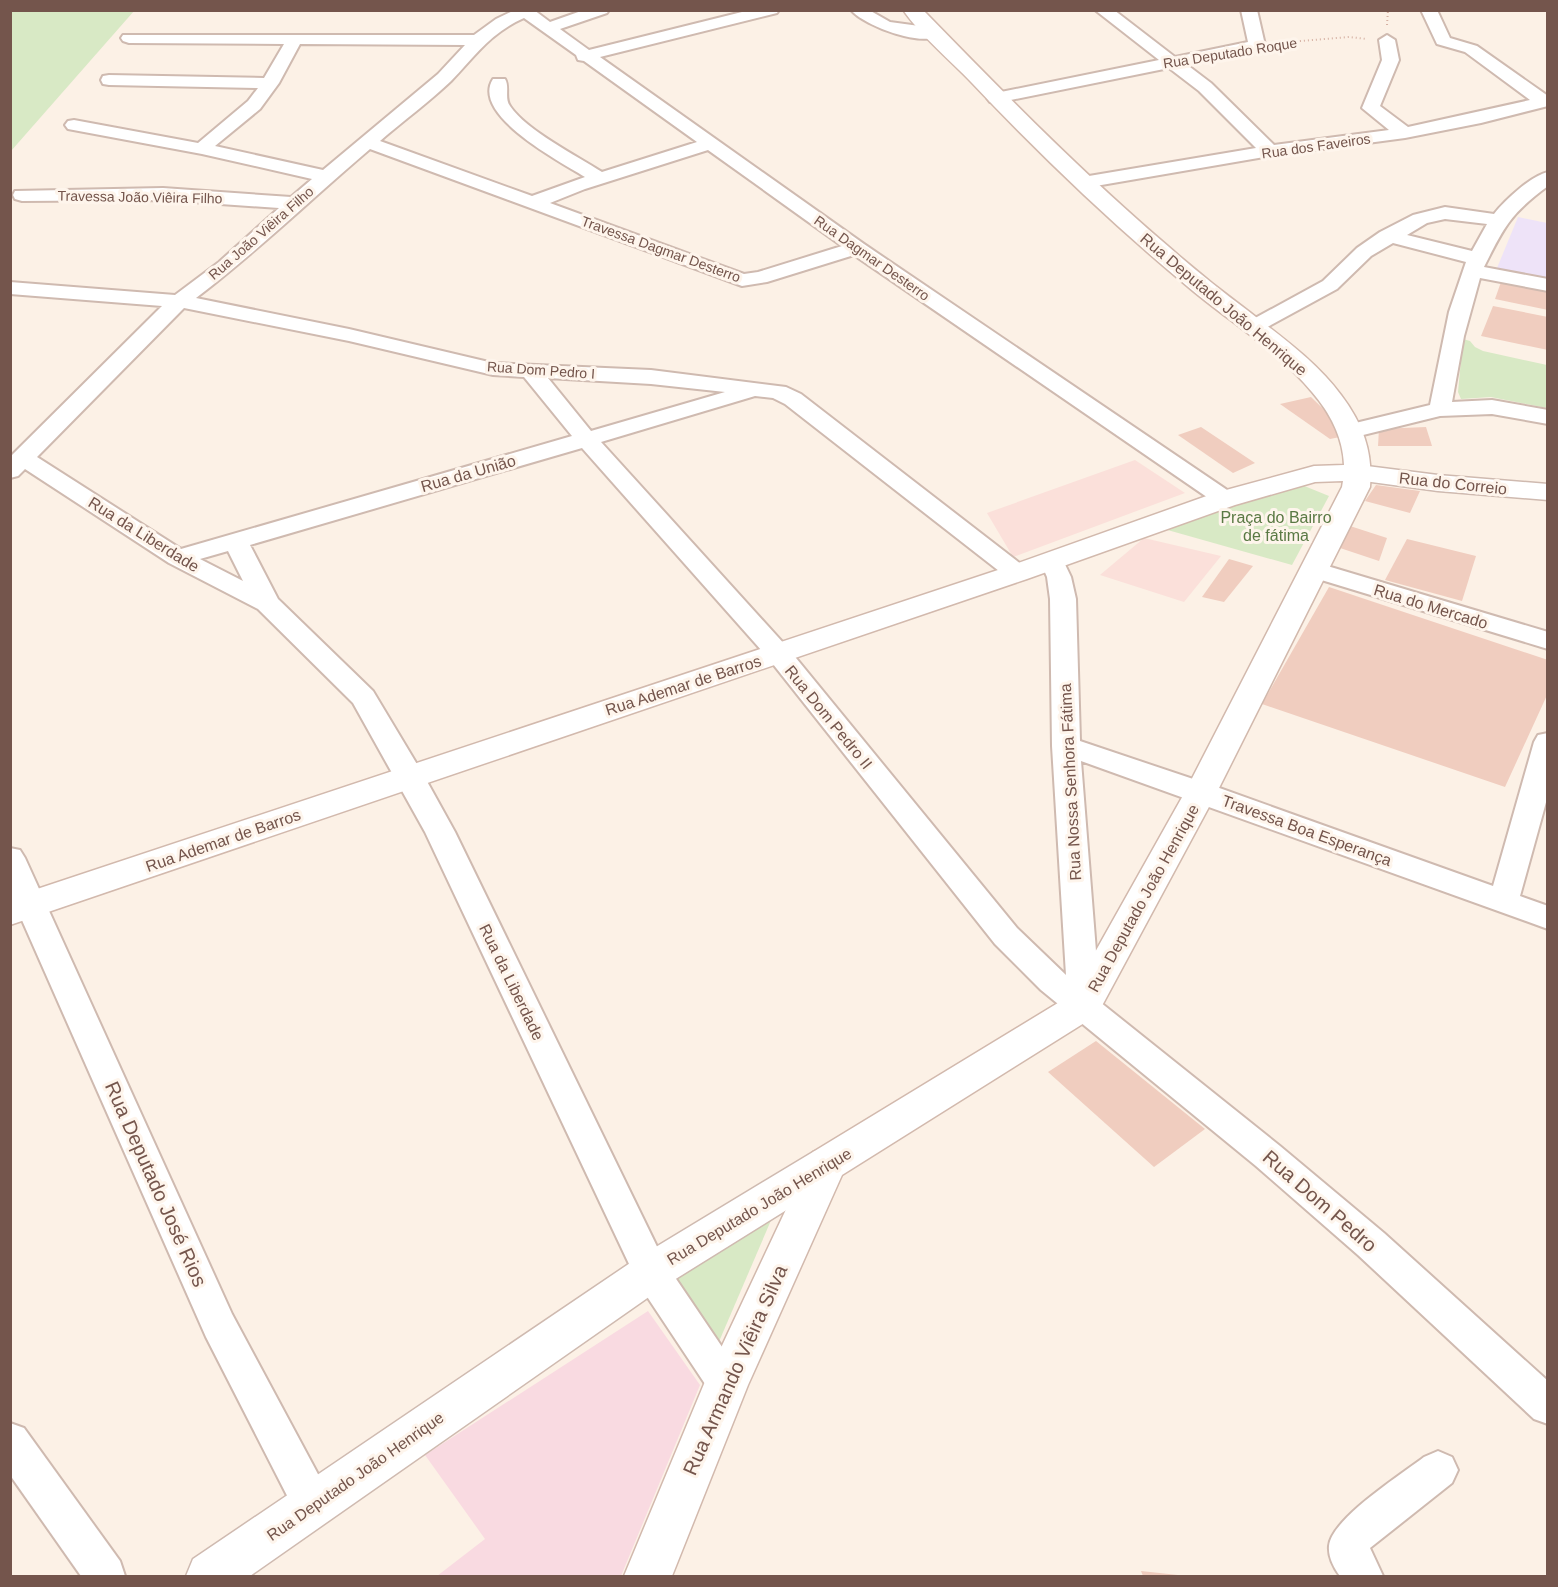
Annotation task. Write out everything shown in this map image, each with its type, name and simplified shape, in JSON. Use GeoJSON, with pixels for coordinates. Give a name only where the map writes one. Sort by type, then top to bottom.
{"type":"FeatureCollection","features":[{"type":"Feature","properties":{"kind":"main road","name":"Rua Deputado João Henrique"},"geometry":{"type":"LineString","coordinates":[[210,1576],[651,1272],[1084,1005],[1202,792],[1350,502],[1359,473],[1359,456],[1352,431],[1329,396],[1309,374],[1195,282],[1084,182],[996,98],[912,10]]}},
{"type":"Feature","properties":{"kind":"main road","name":"Rua Ademar de Barros"},"geometry":{"type":"LineString","coordinates":[[21,908],[1017,573],[1225,499],[1314,474],[1359,473]]}},
{"type":"Feature","properties":{"kind":"main road","name":"Rua do Correio"},"geometry":{"type":"LineString","coordinates":[[1359,473],[1438,483],[1548,492]]}},
{"type":"Feature","properties":{"kind":"main road","name":"Rua Armando Viêira Silva"},"geometry":{"type":"LineString","coordinates":[[648,1576],[726,1384],[827,1164]]}},
{"type":"Feature","properties":{"kind":"street"},"geometry":{"type":"LineString","coordinates":[[546,28],[601,10]]}},
{"type":"Feature","properties":{"kind":"street"},"geometry":{"type":"LineString","coordinates":[[584,56],[771,10]]}},
{"type":"Feature","properties":{"kind":"street"},"geometry":{"type":"LineString","coordinates":[[859,10],[870,20],[882,25],[907,31],[934,33]]}},
{"type":"Feature","properties":{"kind":"street"},"geometry":{"type":"LineString","coordinates":[[1103,10],[1205,87],[1270,151]]}},
{"type":"Feature","properties":{"kind":"street"},"geometry":{"type":"LineString","coordinates":[[1249,10],[1257,45]]}},
{"type":"Feature","properties":{"kind":"street"},"geometry":{"type":"LineString","coordinates":[[1429,10],[1443,41],[1471,50],[1545,102]]}},
{"type":"Feature","properties":{"kind":"street","name":"Rua Dagmar Desterro"},"geometry":{"type":"LineString","coordinates":[[524,11],[584,56],[857,248],[1225,499]]}},
{"type":"Feature","properties":{"kind":"street","name":"Rua João Viêira Filho"},"geometry":{"type":"LineString","coordinates":[[18,465],[179,301],[226,266],[295,203],[444,78],[478,40],[502,22],[524,11]]}},
{"type":"Feature","properties":{"kind":"street"},"geometry":{"type":"LineString","coordinates":[[129,38],[478,40]]}},
{"type":"Feature","properties":{"kind":"street"},"geometry":{"type":"LineString","coordinates":[[202,149],[254,105],[270,83],[294,40]]}},
{"type":"Feature","properties":{"kind":"street"},"geometry":{"type":"LineString","coordinates":[[1387,40],[1392,50],[1392,60],[1371,108],[1406,134]]}},
{"type":"Feature","properties":{"kind":"street","name":"Rua Deputado Roque"},"geometry":{"type":"LineString","coordinates":[[996,98],[1257,45]]}},
{"type":"Feature","properties":{"kind":"street"},"geometry":{"type":"LineString","coordinates":[[109,80],[270,83]]}},
{"type":"Feature","properties":{"kind":"street"},"geometry":{"type":"LineString","coordinates":[[499,83],[498,96],[504,110],[531,133],[599,178]]}},
{"type":"Feature","properties":{"kind":"street","name":"Rua dos Faveiros"},"geometry":{"type":"LineString","coordinates":[[1084,182],[1270,151],[1406,134],[1545,102]]}},
{"type":"Feature","properties":{"kind":"street"},"geometry":{"type":"LineString","coordinates":[[74,125],[202,149],[328,177]]}},
{"type":"Feature","properties":{"kind":"street","name":"Travessa Dagmar Desterro"},"geometry":{"type":"LineString","coordinates":[[369,143],[535,202],[742,280],[760,278],[857,248]]}},
{"type":"Feature","properties":{"kind":"street"},"geometry":{"type":"LineString","coordinates":[[535,202],[599,178],[710,144]]}},
{"type":"Feature","properties":{"kind":"street"},"geometry":{"type":"LineString","coordinates":[[1440,409],[1454,328],[1477,265],[1506,212],[1548,177]]}},
{"type":"Feature","properties":{"kind":"street","name":"Travessa João Viêira Filho"},"geometry":{"type":"LineString","coordinates":[[22,195],[164,194],[295,203]]}},
{"type":"Feature","properties":{"kind":"street"},"geometry":{"type":"LineString","coordinates":[[1253,327],[1330,285],[1364,252],[1409,224],[1432,215],[1506,212],[1544,205]]}},
{"type":"Feature","properties":{"kind":"street"},"geometry":{"type":"LineString","coordinates":[[1387,236],[1548,285]]}},
{"type":"Feature","properties":{"kind":"street","name":"Rua Dom Pedro I"},"geometry":{"type":"LineString","coordinates":[[10,288],[179,301],[349,335],[492,369],[651,377],[778,392],[793,399],[1017,573]]}},
{"type":"Feature","properties":{"kind":"street","name":"Rua Dom Pedro II"},"geometry":{"type":"LineString","coordinates":[[530,371],[586,439],[778,653],[1006,936],[1052,981],[1084,1005]]}},
{"type":"Feature","properties":{"kind":"street","name":"Rua da União"},"geometry":{"type":"LineString","coordinates":[[178,558],[759,389]]}},
{"type":"Feature","properties":{"kind":"street"},"geometry":{"type":"LineString","coordinates":[[1352,431],[1440,409],[1492,407],[1548,417]]}},
{"type":"Feature","properties":{"kind":"street","name":"Rua da Liberdade"},"geometry":{"type":"LineString","coordinates":[[18,465],[178,558],[267,603],[363,697],[440,832],[651,1272],[726,1384]]}},
{"type":"Feature","properties":{"kind":"street","name":"Rua da Liberdade"},"geometry":{"type":"LineString","coordinates":[[235,540],[267,603]]}},
{"type":"Feature","properties":{"kind":"street","name":"Rua Nossa Senhora Fátima"},"geometry":{"type":"LineString","coordinates":[[1052,561],[1059,577],[1063,599],[1066,746],[1084,1005]]}},
{"type":"Feature","properties":{"kind":"street","name":"Rua do Mercado"},"geometry":{"type":"LineString","coordinates":[[1314,570],[1548,642]]}},
{"type":"Feature","properties":{"kind":"street"},"geometry":{"type":"LineString","coordinates":[[1504,900],[1548,742]]}},
{"type":"Feature","properties":{"kind":"street","name":"Travessa Boa Esperança"},"geometry":{"type":"LineString","coordinates":[[1066,746],[1202,792],[1504,900],[1548,918]]}},
{"type":"Feature","properties":{"kind":"street","name":"Rua Deputado José Rios"},"geometry":{"type":"LineString","coordinates":[[10,858],[21,908],[219,1325],[313,1505]]}},
{"type":"Feature","properties":{"kind":"street","name":"Rua Dom Pedro"},"geometry":{"type":"LineString","coordinates":[[1084,1005],[1371,1244],[1548,1406]]}},
{"type":"Feature","properties":{"kind":"street"},"geometry":{"type":"LineString","coordinates":[[10,1441],[105,1576]]}},
{"type":"Feature","properties":{"kind":"street"},"geometry":{"type":"LineString","coordinates":[[1364,1576],[1350,1556],[1349,1544],[1356,1534],[1438,1470]]}},
{"type":"Feature","properties":{"kind":"path","name":"Rua Deputado Roque"},"geometry":{"type":"LineString","coordinates":[[1257,45],[1349,37],[1387,40]]}},
{"type":"Feature","properties":{"kind":"shaded area"},"geometry":{"type":"Polygon","coordinates":[[[1518,217],[1547,223],[1547,278],[1497,268],[1518,217]]]}},
{"type":"Feature","properties":{"kind":"shaded area"},"geometry":{"type":"Polygon","coordinates":[[[1135,460],[1185,493],[1013,557],[987,513],[1135,460]]]}},
{"type":"Feature","properties":{"kind":"shaded area"},"geometry":{"type":"Polygon","coordinates":[[[1144,538],[1221,556],[1184,602],[1100,575],[1144,538]]]}},
{"type":"Feature","properties":{"kind":"shaded area"},"geometry":{"type":"Polygon","coordinates":[[[648,1311],[700,1385],[621,1576],[437,1576],[485,1539],[425,1455],[648,1311]]]}},
{"type":"Feature","properties":{"kind":"green space"},"geometry":{"type":"Polygon","coordinates":[[[10,11],[134,11],[11,151],[10,11]]]}},
{"type":"Feature","properties":{"kind":"green space"},"geometry":{"type":"Polygon","coordinates":[[[1463,339],[1470,341],[1483,351],[1547,365],[1547,408],[1491,397],[1461,399],[1458,392],[1463,339]]]}},
{"type":"Feature","properties":{"kind":"green space","name":"Praça do Bairro de fátima"},"geometry":{"type":"Polygon","coordinates":[[[1297,483],[1329,496],[1292,565],[1164,529],[1297,483]]]}},
{"type":"Feature","properties":{"kind":"green space"},"geometry":{"type":"Polygon","coordinates":[[[772,1218],[715,1351],[672,1282],[772,1218]]]}},
{"type":"Feature","properties":{"kind":"building"},"geometry":{"type":"Polygon","coordinates":[[[1501,282],[1548,292],[1548,310],[1495,299],[1501,282]]]}},
{"type":"Feature","properties":{"kind":"building"},"geometry":{"type":"Polygon","coordinates":[[[1493,306],[1548,317],[1548,350],[1481,336],[1493,306]]]}},
{"type":"Feature","properties":{"kind":"building"},"geometry":{"type":"Polygon","coordinates":[[[1311,397],[1350,435],[1330,439],[1280,404],[1311,397]]]}},
{"type":"Feature","properties":{"kind":"building"},"geometry":{"type":"Polygon","coordinates":[[[1201,427],[1255,463],[1233,473],[1178,435],[1201,427]]]}},
{"type":"Feature","properties":{"kind":"building"},"geometry":{"type":"Polygon","coordinates":[[[1426,427],[1432,446],[1378,446],[1379,429],[1426,427]]]}},
{"type":"Feature","properties":{"kind":"building"},"geometry":{"type":"Polygon","coordinates":[[[1376,485],[1420,491],[1410,513],[1365,501],[1376,485]]]}},
{"type":"Feature","properties":{"kind":"building"},"geometry":{"type":"Polygon","coordinates":[[[1350,526],[1387,538],[1379,561],[1337,547],[1350,526]]]}},
{"type":"Feature","properties":{"kind":"building"},"geometry":{"type":"Polygon","coordinates":[[[1407,539],[1476,556],[1462,601],[1385,580],[1407,539]]]}},
{"type":"Feature","properties":{"kind":"building"},"geometry":{"type":"Polygon","coordinates":[[[1229,559],[1253,566],[1224,602],[1202,597],[1229,559]]]}},
{"type":"Feature","properties":{"kind":"building"},"geometry":{"type":"Polygon","coordinates":[[[1329,587],[1548,660],[1548,693],[1505,787],[1262,704],[1329,587]]]}},
{"type":"Feature","properties":{"kind":"building"},"geometry":{"type":"Polygon","coordinates":[[[1096,1041],[1205,1129],[1154,1167],[1048,1072],[1096,1041]]]}},
{"type":"Feature","properties":{"kind":"building"},"geometry":{"type":"Polygon","coordinates":[[[1141,1571],[1178,1575],[1178,1576],[1143,1576],[1141,1571]]]}}]}
